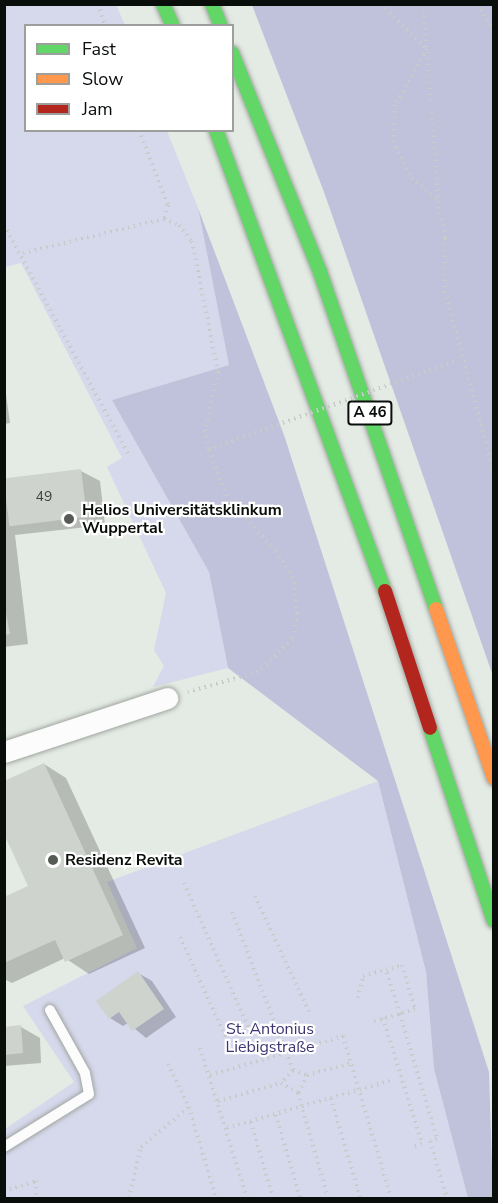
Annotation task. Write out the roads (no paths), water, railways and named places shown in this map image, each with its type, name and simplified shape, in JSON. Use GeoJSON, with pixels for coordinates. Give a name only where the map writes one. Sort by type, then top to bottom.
{"type":"FeatureCollection","features":[{"type":"Feature","properties":{"kind":"highway"},"geometry":{"type":"LineString","coordinates":[[164,4],[172,24]]}},
{"type":"Feature","properties":{"kind":"highway"},"geometry":{"type":"LineString","coordinates":[[212,4],[220,24]]}},
{"type":"Feature","properties":{"kind":"highway","name":"A 46"},"geometry":{"type":"LineString","coordinates":[[234,58],[324,283],[494,778]]}},
{"type":"Feature","properties":{"kind":"highway","name":"A 46"},"geometry":{"type":"LineString","coordinates":[[217,132],[370,546],[494,921]]}},
{"type":"Feature","properties":{"kind":"street"},"geometry":{"type":"LineString","coordinates":[[4,752],[167,698]]}},
{"type":"Feature","properties":{"kind":"lane"},"geometry":{"type":"LineString","coordinates":[[4,1148],[89,1094],[85,1073],[50,1010]]}},
{"type":"Feature","properties":{"kind":"place","name":"Helios Universitätsklinkum Wuppertal"},"geometry":{"type":"Point","coordinates":[69,519]}},
{"type":"Feature","properties":{"kind":"place","name":"Residenz Revita"},"geometry":{"type":"Point","coordinates":[53,860]}},
{"type":"Feature","properties":{"kind":"park label","name":"St. Antonius Liebigstraße"},"geometry":{"type":"Point","coordinates":[270,1038]}}]}
